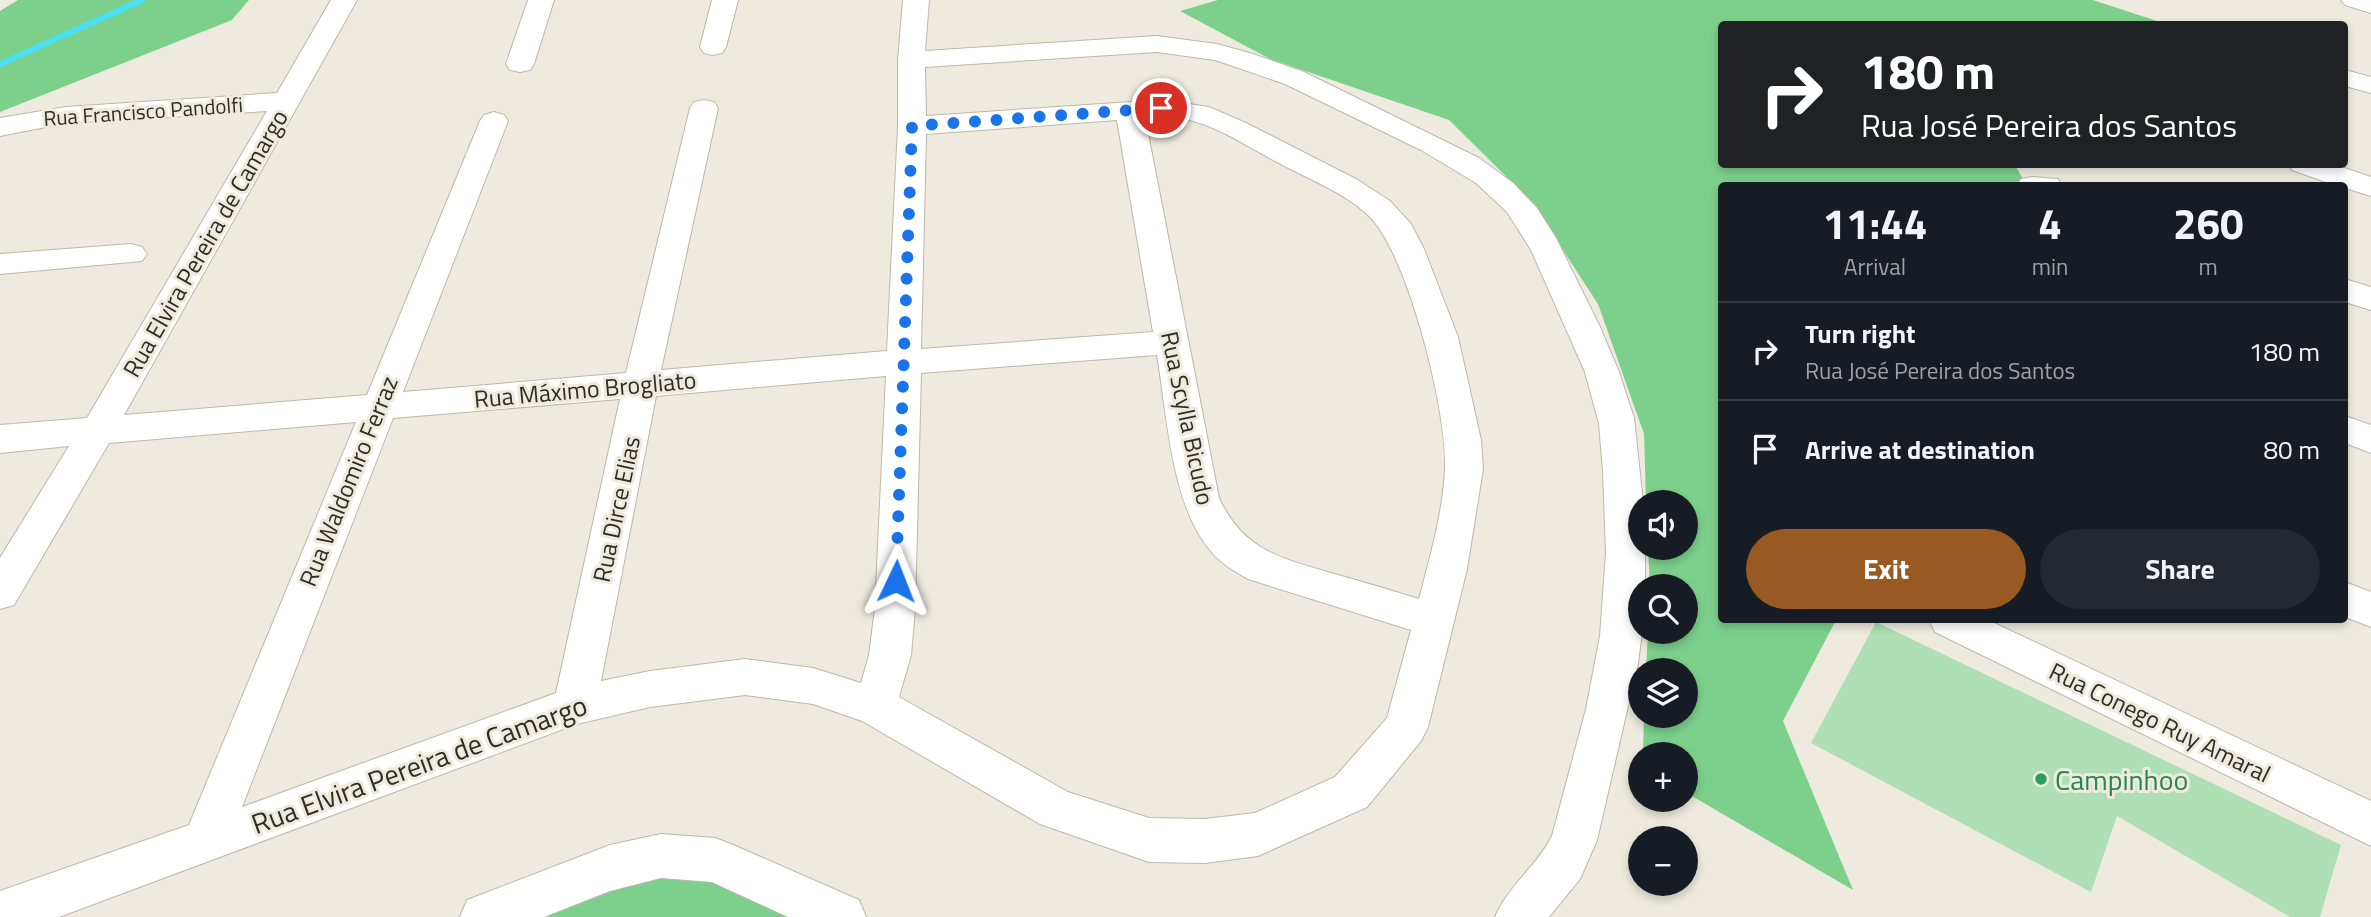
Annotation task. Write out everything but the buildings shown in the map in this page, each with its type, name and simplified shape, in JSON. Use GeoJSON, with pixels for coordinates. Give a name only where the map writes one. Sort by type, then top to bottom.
{"type":"FeatureCollection","features":[{"type":"Feature","properties":{"kind":"street","name":"Rua Elvira Pereira de Camargo"},"geometry":{"type":"LineString","coordinates":[[0,593],[98,430],[344,0]]}},
{"type":"Feature","properties":{"kind":"street"},"geometry":{"type":"LineString","coordinates":[[520,64],[541,0]]}},
{"type":"Feature","properties":{"kind":"street"},"geometry":{"type":"LineString","coordinates":[[713,47],[725,0]]}},
{"type":"Feature","properties":{"kind":"street"},"geometry":{"type":"LineString","coordinates":[[876,706],[890,655],[895,609],[912,126],[911,60],[916,0]]}},
{"type":"Feature","properties":{"kind":"street"},"geometry":{"type":"LineString","coordinates":[[2354,0],[2371,5]]}},
{"type":"Feature","properties":{"kind":"street"},"geometry":{"type":"LineString","coordinates":[[911,60],[1157,44],[1192,46],[1228,53],[1303,82],[1462,160],[1491,180],[1519,206],[1538,233],[1587,335],[1616,418],[1627,520],[1624,603],[1613,688],[1574,840],[1563,863],[1519,917]]}},
{"type":"Feature","properties":{"kind":"street"},"geometry":{"type":"LineString","coordinates":[[2348,79],[2371,85]]}},
{"type":"Feature","properties":{"kind":"street","name":"Rua Francisco Pandolfi"},"geometry":{"type":"LineString","coordinates":[[0,127],[66,115],[286,101]]}},
{"type":"Feature","properties":{"kind":"street","name":"Rua Dirce Elias"},"geometry":{"type":"LineString","coordinates":[[575,705],[641,384],[704,108]]}},
{"type":"Feature","properties":{"kind":"street"},"geometry":{"type":"LineString","coordinates":[[912,126],[1161,108],[1199,113],[1236,129],[1345,186],[1379,208],[1400,231],[1441,337],[1463,440],[1464,469],[1459,508],[1447,569],[1432,621]]}},
{"type":"Feature","properties":{"kind":"street","name":"Rua Scylla Bicudo"},"geometry":{"type":"LineString","coordinates":[[1129,110],[1200,498],[1214,529],[1237,554],[1262,568],[1432,621]]}},
{"type":"Feature","properties":{"kind":"street","name":"Rua Waldomiro Ferraz"},"geometry":{"type":"LineString","coordinates":[[205,842],[494,121]]}},
{"type":"Feature","properties":{"kind":"street"},"geometry":{"type":"LineString","coordinates":[[2314,168],[2371,187]]}},
{"type":"Feature","properties":{"kind":"street"},"geometry":{"type":"LineString","coordinates":[[0,264],[131,254]]}},
{"type":"Feature","properties":{"kind":"street"},"geometry":{"type":"LineString","coordinates":[[2348,291],[2371,299]]}},
{"type":"Feature","properties":{"kind":"street","name":"Rua Máximo Brogliato"},"geometry":{"type":"LineString","coordinates":[[0,439],[903,362],[1171,342]]}},
{"type":"Feature","properties":{"kind":"street"},"geometry":{"type":"LineString","coordinates":[[2348,430],[2371,439]]}},
{"type":"Feature","properties":{"kind":"street"},"geometry":{"type":"LineString","coordinates":[[2348,600],[2371,610]]}},
{"type":"Feature","properties":{"kind":"street","name":"Rua Elvira Pereira de Camargo"},"geometry":{"type":"LineString","coordinates":[[0,915],[575,705],[650,689],[745,677],[813,686],[876,706],[1056,809],[1149,840],[1205,841],[1258,834],[1351,792],[1406,727],[1432,621]]}},
{"type":"Feature","properties":{"kind":"street","name":"Rua Conego Ruy Amaral"},"geometry":{"type":"LineString","coordinates":[[1956,623],[2371,824]]}},
{"type":"Feature","properties":{"kind":"street"},"geometry":{"type":"LineString","coordinates":[[484,917],[610,868],[672,856],[715,860],[842,917]]}},
{"type":"Feature","properties":{"kind":"green space"},"geometry":{"type":"Polygon","coordinates":[[[18,0],[249,0],[232,20],[0,112],[0,11],[18,0]]]}},
{"type":"Feature","properties":{"kind":"green space"},"geometry":{"type":"Polygon","coordinates":[[[1218,0],[2093,0],[2157,21],[1718,21],[1718,168],[2017,168],[2023,179],[2022,182],[1718,182],[1718,623],[1834,623],[1783,721],[1853,890],[1698,800],[1698,742],[1643,742],[1644,728],[1698,728],[1698,658],[1647,658],[1647,644],[1698,644],[1698,574],[1649,574],[1649,560],[1698,560],[1698,490],[1646,490],[1644,434],[1598,304],[1531,201],[1449,120],[1270,59],[1180,11],[1218,0]]]}},
{"type":"Feature","properties":{"kind":"green space","name":"Campinhoo"},"geometry":{"type":"Polygon","coordinates":[[[1875,623],[1878,623],[2341,845],[2320,917],[2290,917],[2117,816],[2091,892],[1811,743],[1875,623]]]}},
{"type":"Feature","properties":{"kind":"green space"},"geometry":{"type":"Polygon","coordinates":[[[655,868],[734,879],[804,917],[529,917],[655,868]]]}},
{"type":"Feature","properties":{"kind":"waterway"},"geometry":{"type":"LineString","coordinates":[[0,64],[142,0]]}},
{"type":"Feature","properties":{"kind":"place","name":"Campinhoo"},"geometry":{"type":"Point","coordinates":[2041,779]}},
{"type":"Feature","properties":{"kind":"route"},"geometry":{"type":"LineString","coordinates":[[896,581],[912,126],[1161,108]]}}]}
